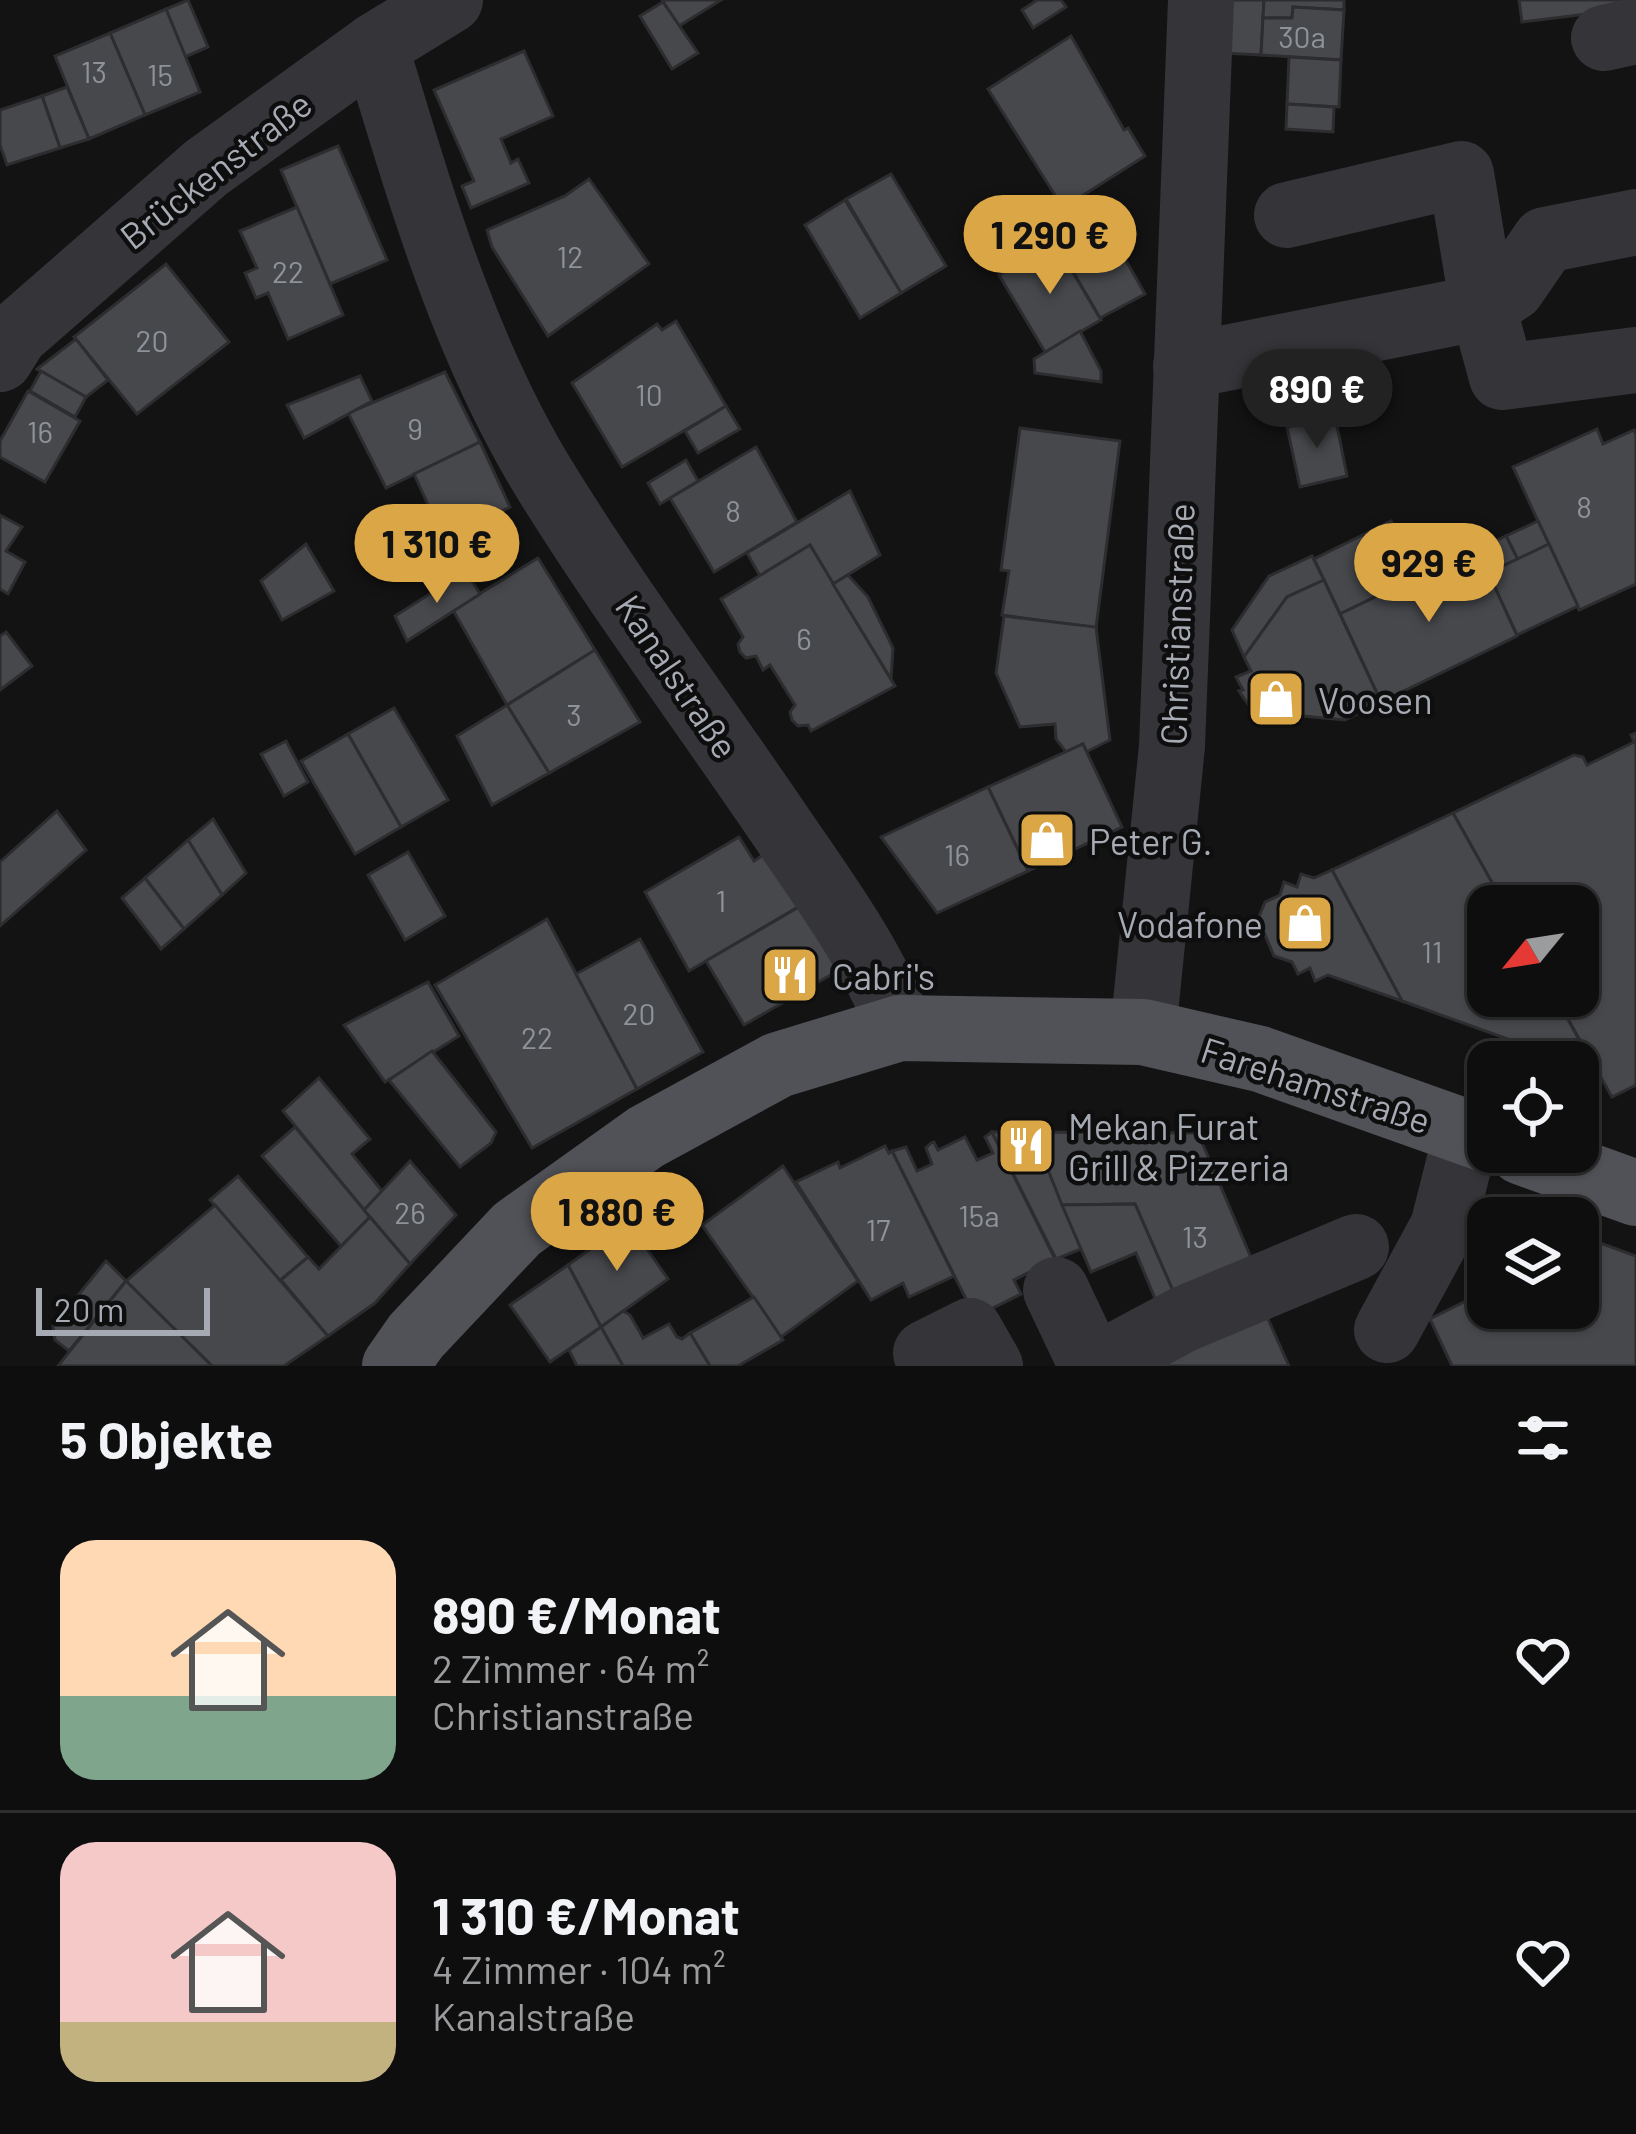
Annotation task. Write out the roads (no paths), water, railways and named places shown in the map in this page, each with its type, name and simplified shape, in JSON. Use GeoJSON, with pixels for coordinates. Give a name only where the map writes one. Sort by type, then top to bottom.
{"type":"FeatureCollection","features":[{"type":"Feature","properties":{"kind":"main road","name":"Farehamstraße"},"geometry":{"type":"LineString","coordinates":[[394,1366],[416,1336],[517,1229],[646,1137],[778,1065],[899,1028],[1143,1032],[1260,1059],[1467,1133]]}},
{"type":"Feature","properties":{"kind":"main road","name":"Farehamstraße"},"geometry":{"type":"LineString","coordinates":[[1580,1173],[1636,1193]]}},
{"type":"Feature","properties":{"kind":"street","name":"Brückenstraße"},"geometry":{"type":"LineString","coordinates":[[5,333],[206,168],[375,46],[449,0]]}},
{"type":"Feature","properties":{"kind":"street","name":"Christianstraße"},"geometry":{"type":"LineString","coordinates":[[1143,1032],[1172,746],[1201,0]]}},
{"type":"Feature","properties":{"kind":"street","name":"Kanalstraße"},"geometry":{"type":"LineString","coordinates":[[375,46],[436,248],[505,410],[549,486],[820,884],[885,989],[899,1028]]}},
{"type":"Feature","properties":{"kind":"street"},"geometry":{"type":"LineString","coordinates":[[1287,215],[1461,174],[1483,307],[1502,377],[1636,360]]}},
{"type":"Feature","properties":{"kind":"street"},"geometry":{"type":"LineString","coordinates":[[1186,366],[1483,307],[1512,288],[1545,240],[1636,222]]}},
{"type":"Feature","properties":{"kind":"street"},"geometry":{"type":"LineString","coordinates":[[1394,1348],[1443,1227],[1474,1173]]}},
{"type":"Feature","properties":{"kind":"street"},"geometry":{"type":"LineString","coordinates":[[1056,1291],[1094,1366],[1347,1226],[1394,1348]]}},
{"type":"Feature","properties":{"kind":"street"},"geometry":{"type":"LineString","coordinates":[[926,1353],[970,1331],[990,1366]]}},
{"type":"Feature","properties":{"kind":"place","name":"Voosen"},"geometry":{"type":"Point","coordinates":[1276,699]}},
{"type":"Feature","properties":{"kind":"place","name":"Peter G."},"geometry":{"type":"Point","coordinates":[1047,840]}},
{"type":"Feature","properties":{"kind":"place","name":"Vodafone"},"geometry":{"type":"Point","coordinates":[1305,923]}},
{"type":"Feature","properties":{"kind":"place","name":"Cabri's"},"geometry":{"type":"Point","coordinates":[790,975]}},
{"type":"Feature","properties":{"kind":"place","name":"Mekan Furat Grill & Pizzeria"},"geometry":{"type":"Point","coordinates":[1026,1146]}}]}
